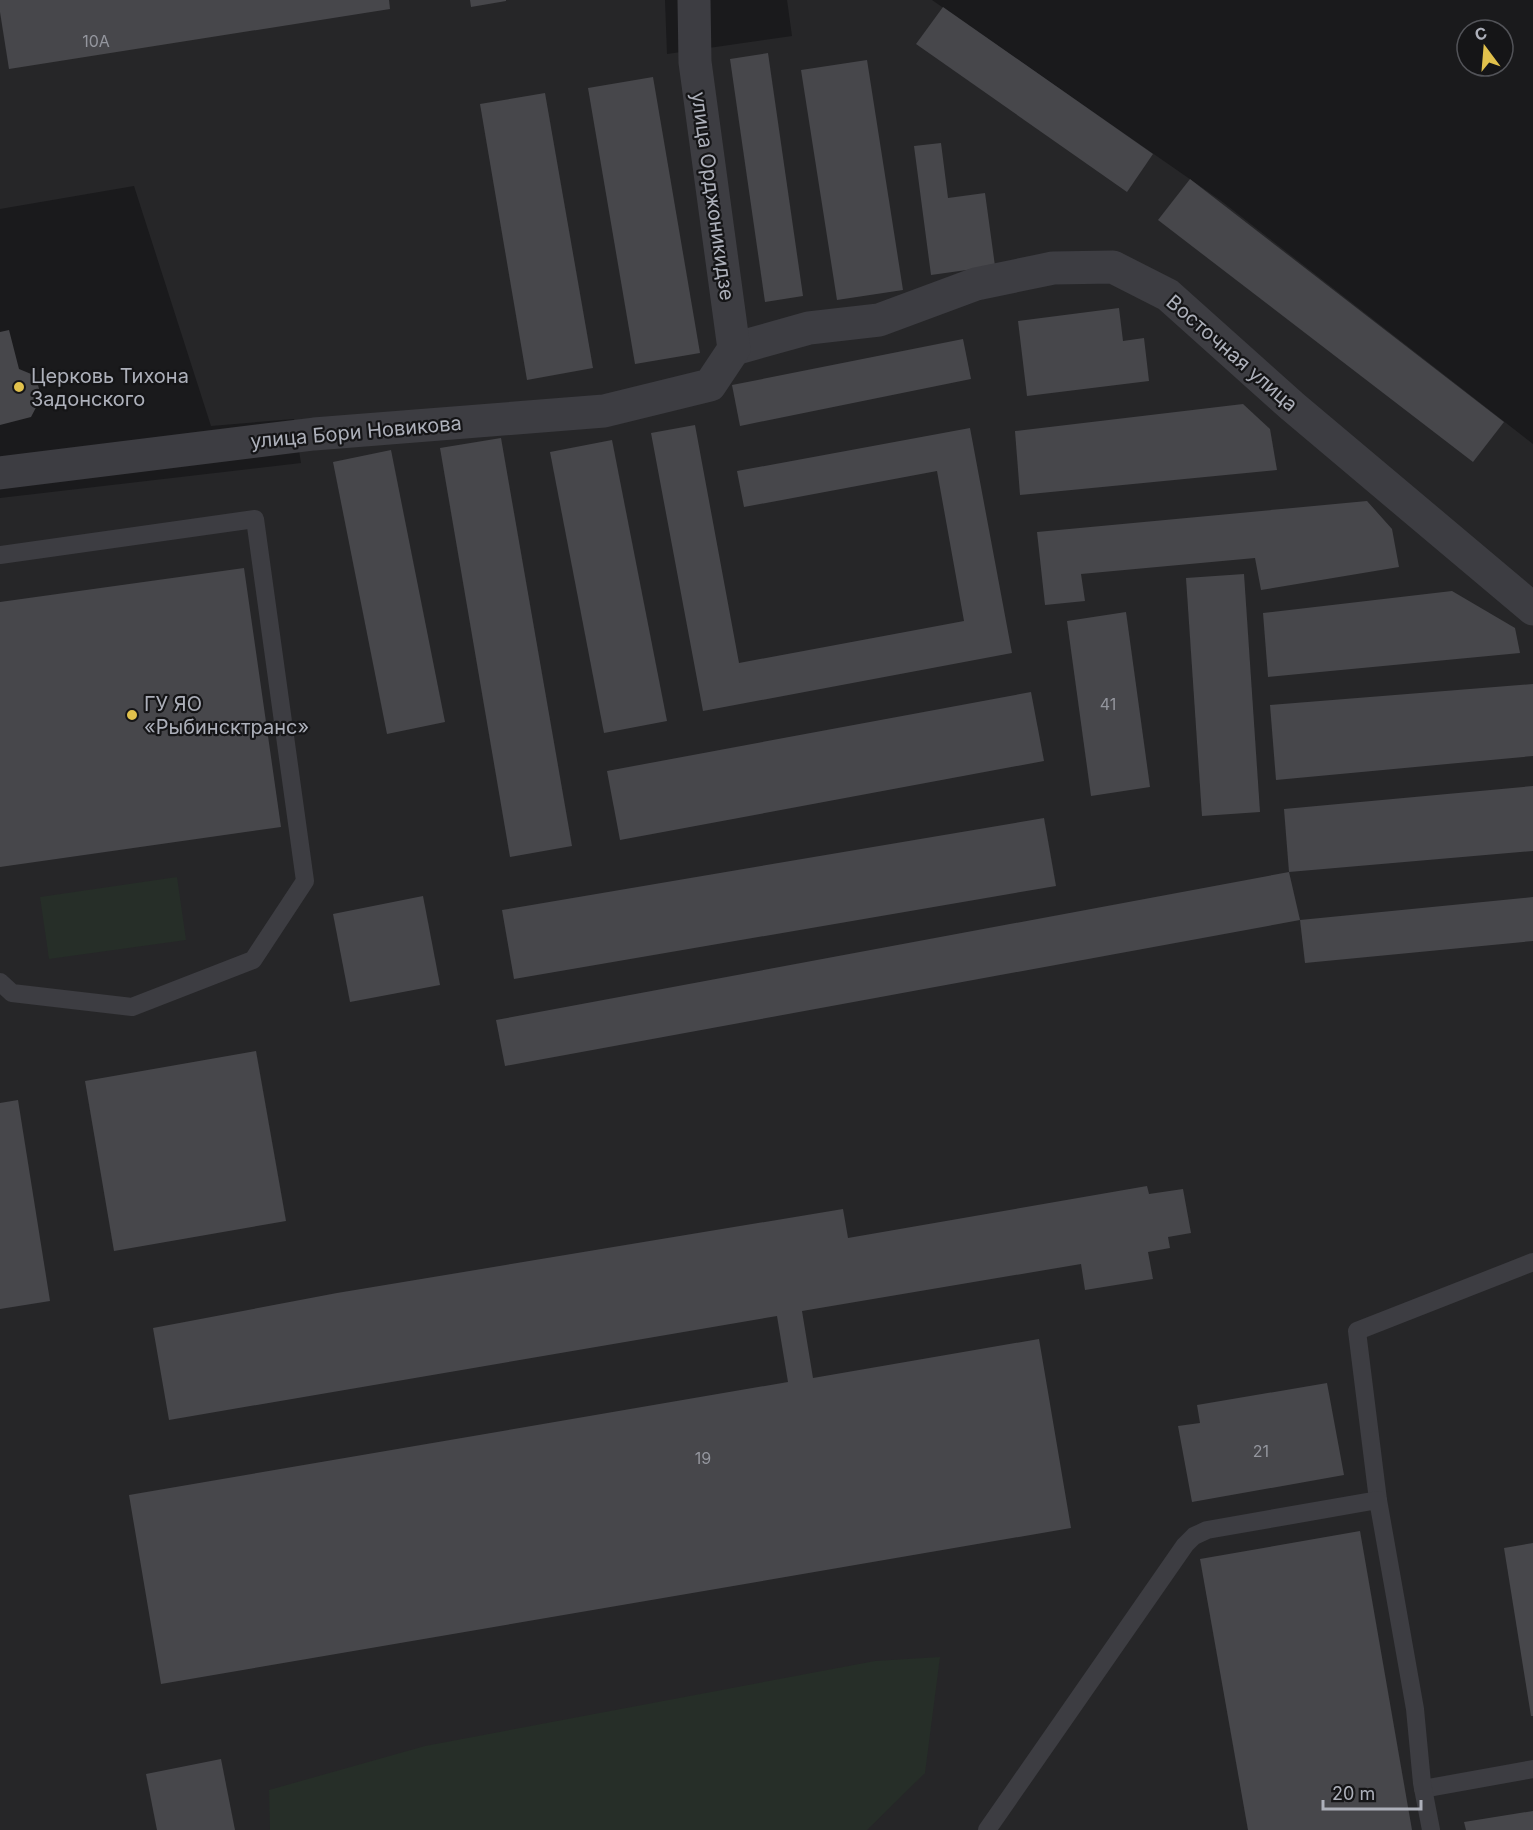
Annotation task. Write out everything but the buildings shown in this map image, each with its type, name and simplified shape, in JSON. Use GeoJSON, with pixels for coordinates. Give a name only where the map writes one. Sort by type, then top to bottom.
{"type":"FeatureCollection","features":[{"type":"Feature","properties":{"kind":"street","name":"улица Орджоникидзе"},"geometry":{"type":"LineString","coordinates":[[694,0],[696,62],[734,349]]}},
{"type":"Feature","properties":{"kind":"street","name":"Восточная улица"},"geometry":{"type":"LineString","coordinates":[[734,349],[809,328],[879,320],[976,284],[1053,268],[1113,267],[1168,295],[1292,406],[1533,609]]}},
{"type":"Feature","properties":{"kind":"street","name":"улица Бори Новикова"},"geometry":{"type":"LineString","coordinates":[[0,473],[314,434],[604,411],[710,385],[734,349]]}},
{"type":"Feature","properties":{"kind":"lane"},"geometry":{"type":"LineString","coordinates":[[0,555],[255,519],[305,881],[254,960],[132,1007],[12,993],[0,982]]}},
{"type":"Feature","properties":{"kind":"lane"},"geometry":{"type":"LineString","coordinates":[[1431,1830],[1423,1789],[1415,1709],[1378,1500],[1357,1330],[1533,1262]]}},
{"type":"Feature","properties":{"kind":"lane"},"geometry":{"type":"LineString","coordinates":[[987,1830],[1178,1555],[1194,1536],[1207,1530],[1378,1500]]}},
{"type":"Feature","properties":{"kind":"lane"},"geometry":{"type":"LineString","coordinates":[[1423,1789],[1533,1769]]}},
{"type":"Feature","properties":{"kind":"shaded area"},"geometry":{"type":"Polygon","coordinates":[[[0,0],[665,0],[667,54],[792,36],[787,0],[932,0],[1220,200],[1533,444],[1533,1830],[0,1830],[0,498],[301,463],[294,419],[211,426],[134,186],[0,209],[0,0]]]}},
{"type":"Feature","properties":{"kind":"shaded area"},"geometry":{"type":"Polygon","coordinates":[[[177,877],[186,940],[49,959],[40,897],[177,877]]]}},
{"type":"Feature","properties":{"kind":"shaded area"},"geometry":{"type":"Polygon","coordinates":[[[940,1657],[925,1773],[867,1830],[270,1830],[269,1790],[425,1746],[875,1661],[940,1657]]]}},
{"type":"Feature","properties":{"kind":"place","name":"Церковь Тихона Задонского"},"geometry":{"type":"Point","coordinates":[19,387]}},
{"type":"Feature","properties":{"kind":"place","name":"ГУ ЯО «Рыбинсктранс»"},"geometry":{"type":"Point","coordinates":[132,715]}}]}
